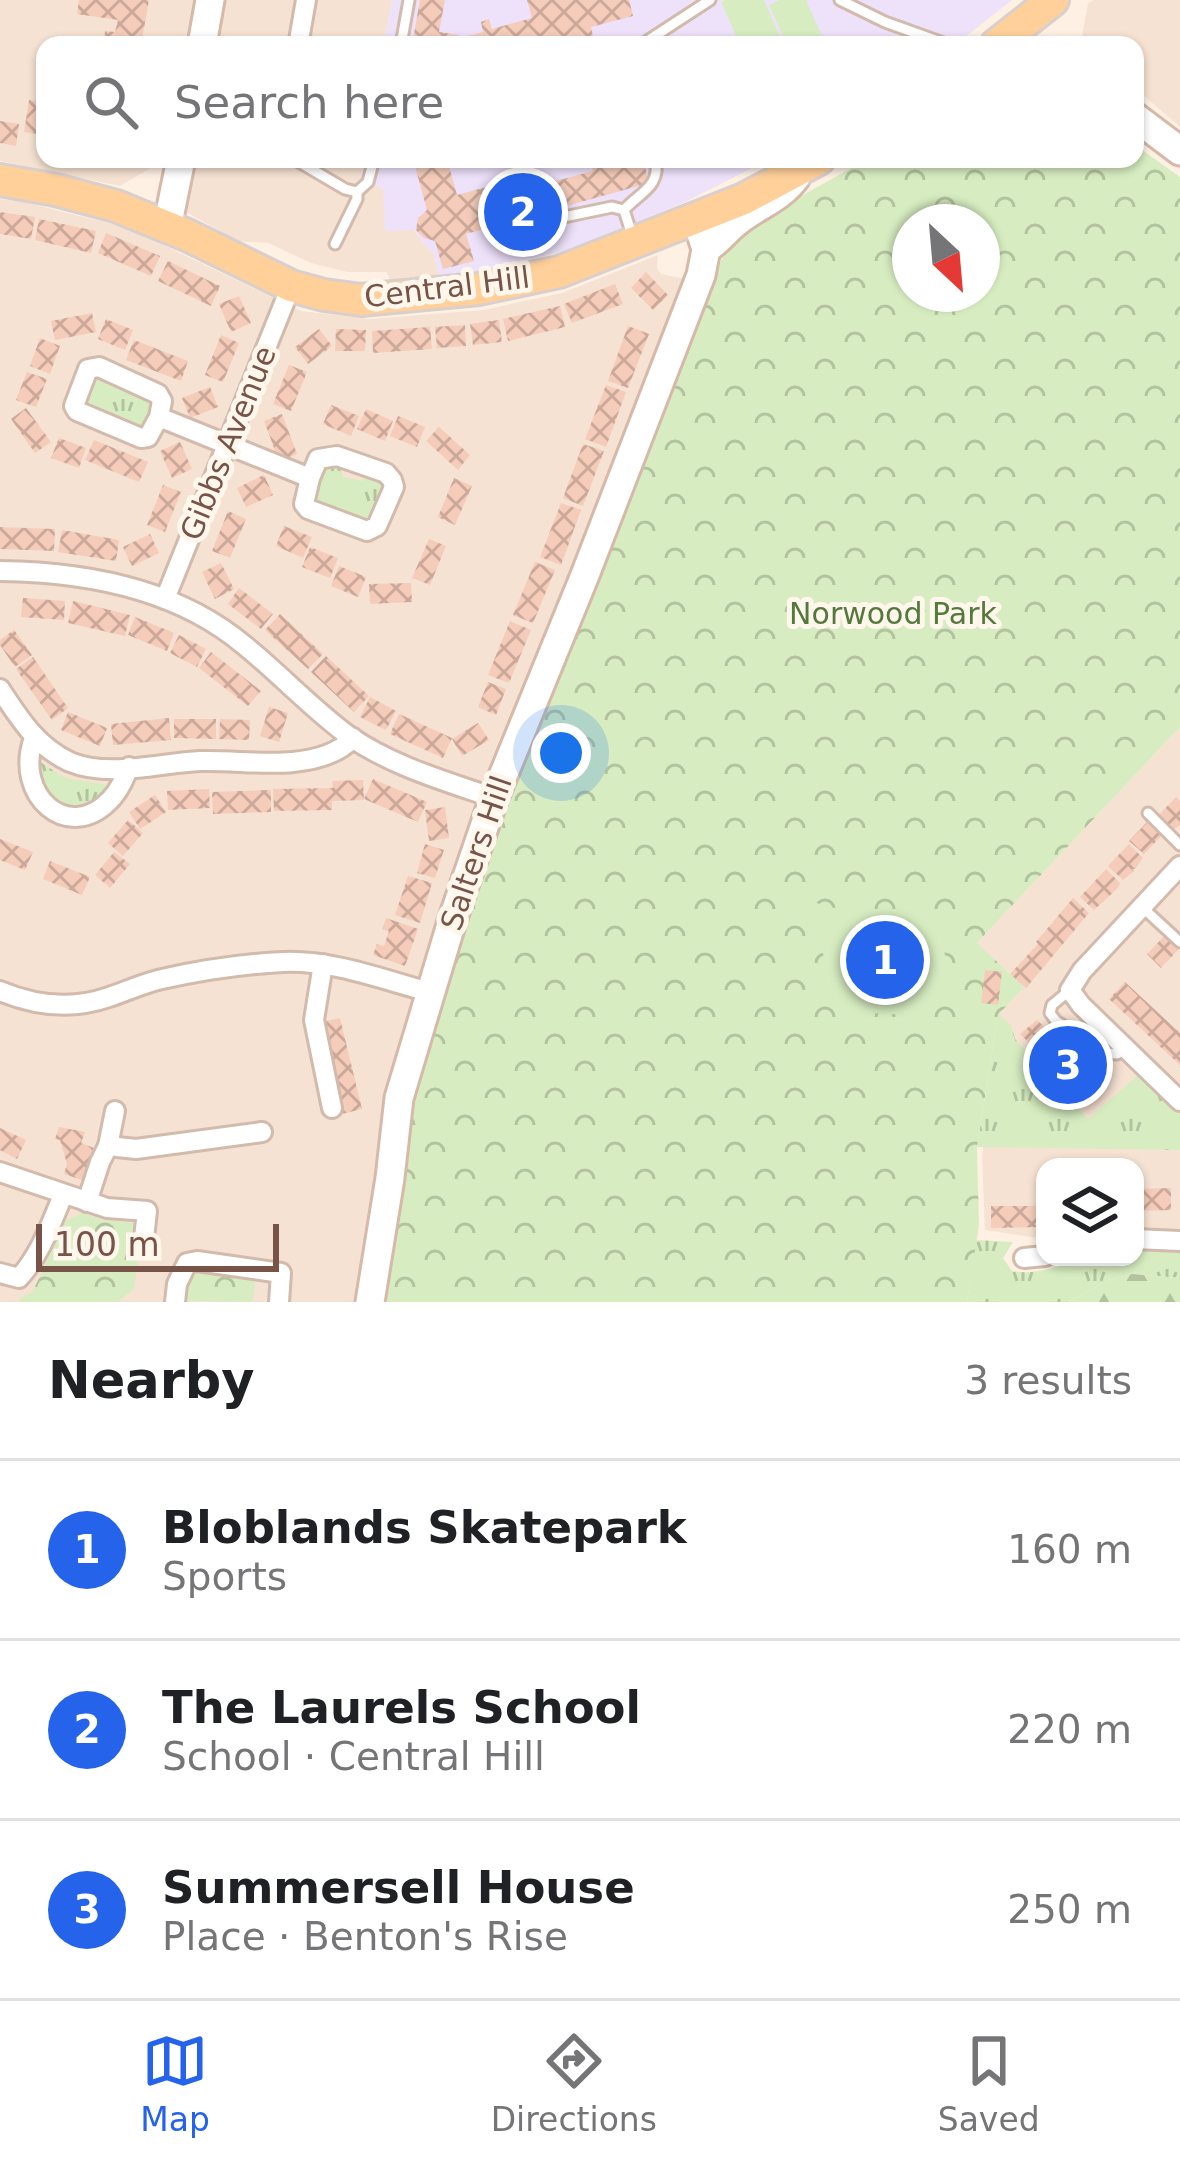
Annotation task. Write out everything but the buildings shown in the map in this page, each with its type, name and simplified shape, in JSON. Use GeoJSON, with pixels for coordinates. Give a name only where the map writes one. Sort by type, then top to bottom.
{"type":"FeatureCollection","features":[{"type":"Feature","properties":{"kind":"main road"},"geometry":{"type":"LineString","coordinates":[[1020,36],[1053,0]]}},
{"type":"Feature","properties":{"kind":"main road","name":"Central Hill"},"geometry":{"type":"LineString","coordinates":[[0,180],[116,206],[291,286],[362,300],[479,290],[559,272],[744,199],[803,168]]}},
{"type":"Feature","properties":{"kind":"street"},"geometry":{"type":"LineString","coordinates":[[204,36],[210,0]]}},
{"type":"Feature","properties":{"kind":"street"},"geometry":{"type":"LineString","coordinates":[[300,36],[306,0]]}},
{"type":"Feature","properties":{"kind":"street"},"geometry":{"type":"LineString","coordinates":[[1144,124],[1180,151]]}},
{"type":"Feature","properties":{"kind":"street"},"geometry":{"type":"LineString","coordinates":[[164,225],[179,168]]}},
{"type":"Feature","properties":{"kind":"street"},"geometry":{"type":"LineString","coordinates":[[697,218],[706,249],[736,222],[788,189],[807,168]]}},
{"type":"Feature","properties":{"kind":"street","name":"Salters Hill"},"geometry":{"type":"LineString","coordinates":[[370,1302],[399,1098],[429,992],[494,798],[688,310],[706,249]]}},
{"type":"Feature","properties":{"kind":"street","name":"Gibbs Avenue"},"geometry":{"type":"LineString","coordinates":[[165,598],[291,286]]}},
{"type":"Feature","properties":{"kind":"street"},"geometry":{"type":"LineString","coordinates":[[99,368],[158,394],[162,401],[158,417],[148,437],[142,438],[77,411],[74,406],[88,369],[99,368]]}},
{"type":"Feature","properties":{"kind":"street"},"geometry":{"type":"LineString","coordinates":[[158,417],[310,478]]}},
{"type":"Feature","properties":{"kind":"street"},"geometry":{"type":"LineString","coordinates":[[337,456],[386,473],[394,487],[377,526],[367,531],[308,509],[304,496],[310,478],[318,459],[337,456]]}},
{"type":"Feature","properties":{"kind":"street"},"geometry":{"type":"LineString","coordinates":[[0,571],[75,575],[165,598],[232,635],[353,738],[406,767],[494,798]]}},
{"type":"Feature","properties":{"kind":"street"},"geometry":{"type":"LineString","coordinates":[[0,689],[6,713],[52,752],[74,764],[102,768],[204,761],[293,762],[343,749],[353,738]]}},
{"type":"Feature","properties":{"kind":"street"},"geometry":{"type":"LineString","coordinates":[[34,738],[28,754],[33,789],[48,808],[61,814],[87,814],[100,808],[122,784],[129,767]]}},
{"type":"Feature","properties":{"kind":"street"},"geometry":{"type":"LineString","coordinates":[[1180,866],[1169,886],[1142,907],[1070,990],[1180,1101]]}},
{"type":"Feature","properties":{"kind":"street"},"geometry":{"type":"LineString","coordinates":[[0,991],[23,1001],[70,1006],[155,980],[289,962],[323,964],[429,992]]}},
{"type":"Feature","properties":{"kind":"street"},"geometry":{"type":"LineString","coordinates":[[323,964],[314,1020],[332,1108]]}},
{"type":"Feature","properties":{"kind":"street"},"geometry":{"type":"LineString","coordinates":[[87,1202],[108,1146],[115,1111]]}},
{"type":"Feature","properties":{"kind":"street"},"geometry":{"type":"LineString","coordinates":[[108,1146],[136,1149],[262,1132]]}},
{"type":"Feature","properties":{"kind":"street"},"geometry":{"type":"LineString","coordinates":[[0,1172],[107,1208],[147,1211],[143,1247]]}},
{"type":"Feature","properties":{"kind":"street"},"geometry":{"type":"LineString","coordinates":[[0,1274],[19,1278],[29,1267],[63,1195]]}},
{"type":"Feature","properties":{"kind":"street"},"geometry":{"type":"LineString","coordinates":[[1144,1239],[1180,1241]]}},
{"type":"Feature","properties":{"kind":"street"},"geometry":{"type":"LineString","coordinates":[[175,1302],[176,1284],[187,1263],[197,1262],[281,1273],[279,1302]]}},
{"type":"Feature","properties":{"kind":"lane"},"geometry":{"type":"LineString","coordinates":[[403,36],[410,0]]}},
{"type":"Feature","properties":{"kind":"lane"},"geometry":{"type":"LineString","coordinates":[[655,36],[710,0]]}},
{"type":"Feature","properties":{"kind":"lane"},"geometry":{"type":"LineString","coordinates":[[841,0],[924,36]]}},
{"type":"Feature","properties":{"kind":"lane"},"geometry":{"type":"LineString","coordinates":[[310,168],[356,192],[368,182],[372,168]]}},
{"type":"Feature","properties":{"kind":"lane"},"geometry":{"type":"LineString","coordinates":[[635,243],[624,210],[653,184],[658,168]]}},
{"type":"Feature","properties":{"kind":"lane"},"geometry":{"type":"LineString","coordinates":[[334,244],[357,199],[356,192]]}},
{"type":"Feature","properties":{"kind":"lane"},"geometry":{"type":"LineString","coordinates":[[559,218],[612,207],[624,210]]}},
{"type":"Feature","properties":{"kind":"lane"},"geometry":{"type":"LineString","coordinates":[[1148,813],[1180,845]]}},
{"type":"Feature","properties":{"kind":"lane"},"geometry":{"type":"LineString","coordinates":[[1142,907],[1180,942]]}},
{"type":"Feature","properties":{"kind":"lane"},"geometry":{"type":"LineString","coordinates":[[1070,990],[1050,1008],[1056,1021],[1105,1053],[1117,1054],[1126,1048]]}},
{"type":"Feature","properties":{"kind":"shaded area"},"geometry":{"type":"Polygon","coordinates":[[[0,0],[392,0],[386,36],[36,36],[36,168],[150,168],[120,186],[0,161],[0,0]]]}},
{"type":"Feature","properties":{"kind":"shaded area"},"geometry":{"type":"Polygon","coordinates":[[[392,0],[1012,0],[966,36],[386,36],[392,0]]]}},
{"type":"Feature","properties":{"kind":"shaded area"},"geometry":{"type":"Polygon","coordinates":[[[1180,0],[1180,127],[1144,96],[1144,36],[1082,36],[1088,3],[1180,0]]]}},
{"type":"Feature","properties":{"kind":"shaded area"},"geometry":{"type":"Polygon","coordinates":[[[362,168],[752,168],[683,203],[567,250],[483,271],[439,275],[433,252],[414,230],[385,231],[383,189],[360,179],[362,168]]]}},
{"type":"Feature","properties":{"kind":"shaded area"},"geometry":{"type":"Polygon","coordinates":[[[363,168],[361,179],[383,189],[433,252],[439,275],[390,279],[386,272],[347,272],[311,263],[268,243],[238,241],[186,212],[194,169],[363,168]]]}},
{"type":"Feature","properties":{"kind":"shaded area"},"geometry":{"type":"Polygon","coordinates":[[[0,199],[112,224],[301,311],[370,319],[483,310],[562,293],[658,255],[661,274],[686,279],[488,775],[424,961],[388,1112],[358,1302],[0,1302],[0,199]]]}},
{"type":"Feature","properties":{"kind":"shaded area"},"geometry":{"type":"Polygon","coordinates":[[[1180,727],[1180,1260],[1144,1254],[1144,1158],[1036,1158],[1036,1238],[985,1230],[982,1157],[998,1014],[977,943],[1180,727]]]}},
{"type":"Feature","properties":{"kind":"green space"},"geometry":{"type":"Polygon","coordinates":[[[764,0],[780,36],[736,36],[721,2],[764,0]]]}},
{"type":"Feature","properties":{"kind":"green space"},"geometry":{"type":"Polygon","coordinates":[[[806,0],[822,36],[783,36],[769,5],[806,0]]]}},
{"type":"Feature","properties":{"kind":"green space","name":"Norwood Park"},"geometry":{"type":"Polygon","coordinates":[[[1144,151],[1180,177],[1180,727],[977,943],[1024,987],[998,1015],[977,1147],[979,1225],[967,1302],[385,1302],[415,1097],[440,996],[532,740],[725,251],[745,227],[852,168],[1144,168],[1144,151]]]}},
{"type":"Feature","properties":{"kind":"green space"},"geometry":{"type":"Polygon","coordinates":[[[93,378],[147,396],[154,409],[144,427],[138,430],[82,404],[93,378]]]}},
{"type":"Feature","properties":{"kind":"green space"},"geometry":{"type":"Polygon","coordinates":[[[333,463],[341,464],[343,477],[363,481],[362,471],[389,483],[367,517],[352,519],[314,502],[320,472],[333,463]]]}},
{"type":"Feature","properties":{"kind":"green space"},"geometry":{"type":"Polygon","coordinates":[[[40,762],[66,778],[109,785],[109,791],[87,806],[64,807],[46,791],[40,762]]]}},
{"type":"Feature","properties":{"kind":"green space"},"geometry":{"type":"Polygon","coordinates":[[[809,901],[842,910],[841,917],[850,919],[852,912],[925,924],[946,958],[941,1000],[921,1011],[889,1014],[857,1010],[836,999],[809,901]]]}},
{"type":"Feature","properties":{"kind":"green space"},"geometry":{"type":"Polygon","coordinates":[[[998,1014],[1088,1119],[1138,1075],[1180,1113],[1180,1150],[977,1147],[998,1014]]]}},
{"type":"Feature","properties":{"kind":"green space"},"geometry":{"type":"Polygon","coordinates":[[[83,1213],[144,1224],[134,1289],[118,1302],[19,1302],[33,1291],[66,1220],[83,1213]]]}},
{"type":"Feature","properties":{"kind":"green space"},"geometry":{"type":"Polygon","coordinates":[[[976,1240],[1013,1242],[1003,1258],[1012,1271],[1022,1272],[1059,1266],[1144,1266],[1144,1247],[1180,1249],[1180,1278],[1132,1274],[1109,1280],[1068,1302],[967,1302],[976,1240]]]}},
{"type":"Feature","properties":{"kind":"green space"},"geometry":{"type":"Polygon","coordinates":[[[211,1269],[256,1274],[253,1302],[182,1301],[187,1278],[211,1269]]]}},
{"type":"Feature","properties":{"kind":"green space"},"geometry":{"type":"Polygon","coordinates":[[[1132,1274],[1180,1278],[1180,1302],[1068,1302],[1109,1280],[1132,1274]]]}},
{"type":"Feature","properties":{"kind":"place","name":"The Laurels School"},"geometry":{"type":"Point","coordinates":[523,212]}},
{"type":"Feature","properties":{"kind":"place","name":"Bloblands Skatepark"},"geometry":{"type":"Point","coordinates":[885,960]}},
{"type":"Feature","properties":{"kind":"place","name":"Summersell House"},"geometry":{"type":"Point","coordinates":[1068,1065]}}]}
